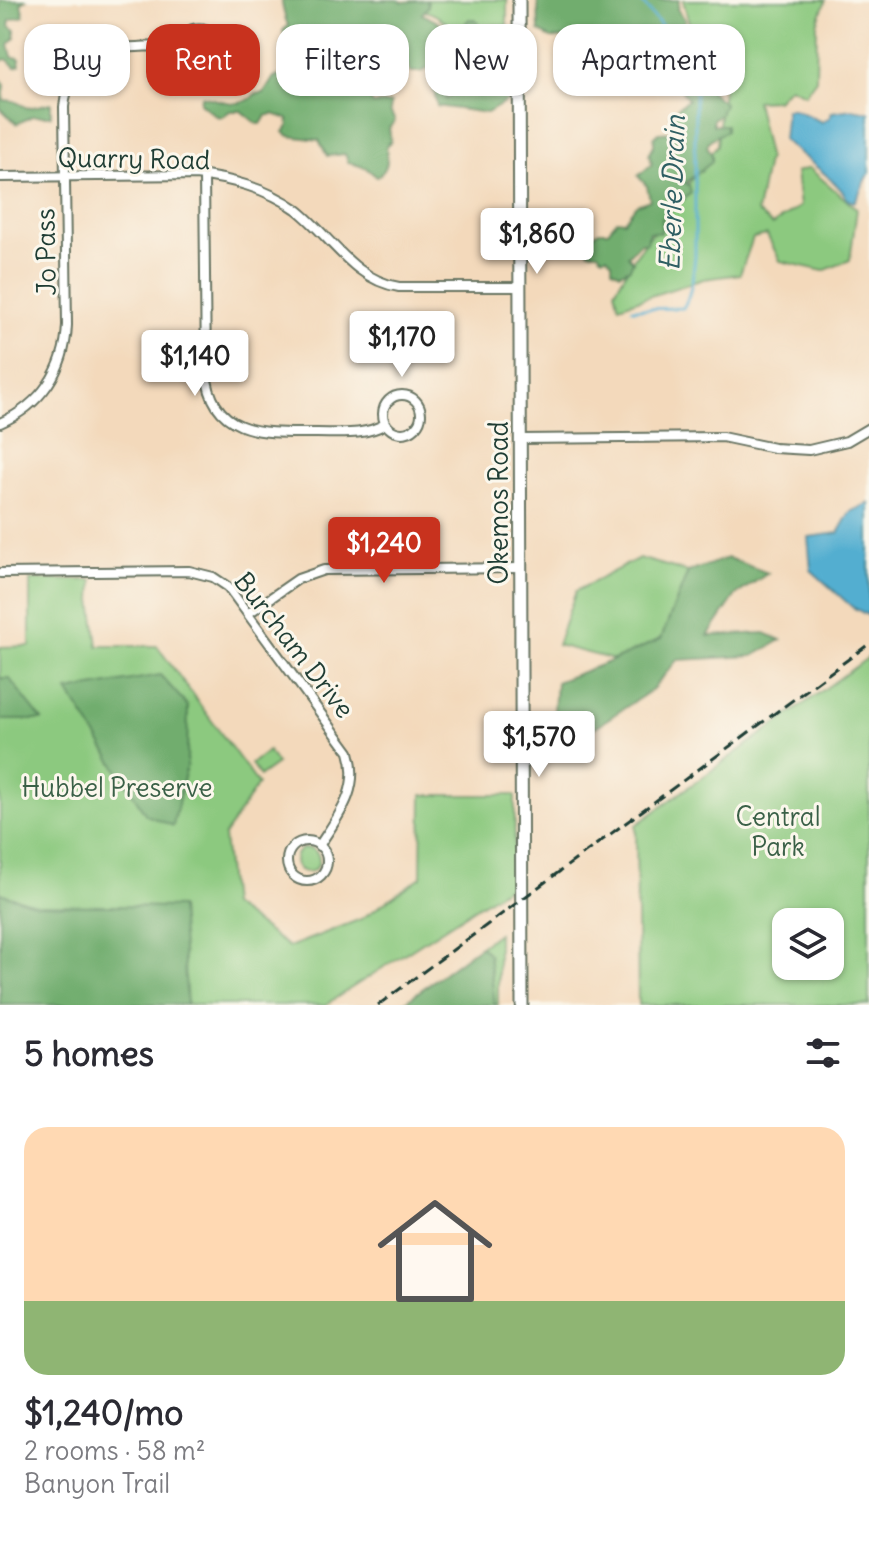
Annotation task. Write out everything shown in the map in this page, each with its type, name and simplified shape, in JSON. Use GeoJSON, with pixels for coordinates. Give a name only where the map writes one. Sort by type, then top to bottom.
{"type":"FeatureCollection","features":[{"type":"Feature","properties":{"kind":"street","name":"Okemos Road"},"geometry":{"type":"LineString","coordinates":[[519,0],[522,1005]]}},
{"type":"Feature","properties":{"kind":"street","name":"Jo Pass"},"geometry":{"type":"LineString","coordinates":[[201,28],[214,35],[218,49],[211,62],[197,66],[184,59],[180,46],[187,32],[201,28]]}},
{"type":"Feature","properties":{"kind":"street","name":"Jo Pass"},"geometry":{"type":"LineString","coordinates":[[0,423],[21,412],[39,396],[53,378],[65,347],[65,99],[69,84],[77,70],[97,54],[114,48],[146,47]]}},
{"type":"Feature","properties":{"kind":"street","name":"Quarry Road"},"geometry":{"type":"LineString","coordinates":[[0,177],[204,176],[262,191],[287,203],[308,219],[358,270],[382,284],[399,287],[520,287]]}},
{"type":"Feature","properties":{"kind":"street"},"geometry":{"type":"LineString","coordinates":[[204,176],[206,372],[208,388],[219,409],[239,426],[265,433],[359,433],[385,424]]}},
{"type":"Feature","properties":{"kind":"street"},"geometry":{"type":"LineString","coordinates":[[407,396],[418,405],[420,419],[411,431],[397,433],[385,424],[383,409],[392,398],[407,396]]}},
{"type":"Feature","properties":{"kind":"street"},"geometry":{"type":"LineString","coordinates":[[521,439],[722,437],[774,448],[809,450],[847,441],[869,428]]}},
{"type":"Feature","properties":{"kind":"street"},"geometry":{"type":"LineString","coordinates":[[249,613],[298,579],[324,570],[521,568]]}},
{"type":"Feature","properties":{"kind":"street","name":"Burcham Drive"},"geometry":{"type":"LineString","coordinates":[[0,573],[197,572],[213,577],[228,587],[345,744],[351,760],[353,778],[350,796],[319,846]]}},
{"type":"Feature","properties":{"kind":"street","name":"Burcham Drive"},"geometry":{"type":"LineString","coordinates":[[304,842],[319,846],[326,859],[323,873],[309,881],[295,877],[287,864],[291,849],[304,842]]}},
{"type":"Feature","properties":{"kind":"green space"},"geometry":{"type":"Polygon","coordinates":[[[0,0],[26,0],[21,4],[24,16],[10,20],[9,26],[15,30],[15,38],[9,44],[12,57],[19,58],[20,65],[15,67],[7,59],[0,61],[0,0]]]}},
{"type":"Feature","properties":{"kind":"green space"},"geometry":{"type":"Polygon","coordinates":[[[282,0],[427,0],[428,6],[422,14],[442,24],[425,24],[425,70],[410,72],[409,24],[288,24],[282,0]]]}},
{"type":"Feature","properties":{"kind":"green space"},"geometry":{"type":"Polygon","coordinates":[[[427,0],[507,0],[507,24],[448,24],[424,11],[428,6],[427,0]]]}},
{"type":"Feature","properties":{"kind":"green space"},"geometry":{"type":"Polygon","coordinates":[[[538,0],[679,0],[678,9],[685,20],[684,24],[553,24],[553,38],[539,31],[538,0]]]}},
{"type":"Feature","properties":{"kind":"green space"},"geometry":{"type":"Polygon","coordinates":[[[683,0],[826,0],[817,24],[816,79],[805,94],[789,87],[777,100],[756,101],[768,156],[757,212],[772,225],[800,206],[796,172],[809,168],[857,209],[850,260],[823,271],[780,261],[767,235],[753,238],[740,274],[704,279],[619,306],[615,291],[634,258],[717,145],[722,96],[745,96],[745,24],[689,24],[683,0]]]}},
{"type":"Feature","properties":{"kind":"green space"},"geometry":{"type":"Polygon","coordinates":[[[469,19],[476,20],[478,24],[465,24],[469,19]]]}},
{"type":"Feature","properties":{"kind":"green space"},"geometry":{"type":"Polygon","coordinates":[[[274,77],[276,96],[368,96],[373,104],[391,103],[390,111],[395,121],[389,128],[391,141],[386,146],[386,167],[381,174],[377,177],[366,168],[348,162],[345,154],[327,156],[319,140],[289,136],[284,132],[289,125],[288,119],[273,114],[257,124],[241,111],[216,116],[200,103],[201,96],[244,102],[264,93],[274,77]]]}},
{"type":"Feature","properties":{"kind":"green space"},"geometry":{"type":"Polygon","coordinates":[[[0,79],[5,85],[3,100],[14,101],[28,108],[51,103],[51,116],[32,116],[17,124],[0,108],[0,79]]]}},
{"type":"Feature","properties":{"kind":"green space"},"geometry":{"type":"Polygon","coordinates":[[[435,96],[445,96],[446,99],[451,96],[509,96],[509,100],[487,113],[437,106],[435,96]]]}},
{"type":"Feature","properties":{"kind":"green space"},"geometry":{"type":"Polygon","coordinates":[[[685,96],[716,96],[724,103],[720,115],[713,119],[713,125],[726,125],[726,131],[710,140],[707,146],[712,162],[685,183],[689,185],[691,193],[662,219],[661,233],[649,232],[647,243],[640,243],[628,255],[633,261],[630,268],[620,273],[612,269],[612,262],[607,256],[589,252],[587,240],[599,231],[608,231],[617,220],[624,221],[636,205],[650,200],[647,186],[638,176],[652,164],[649,154],[654,138],[659,133],[677,132],[670,113],[688,100],[685,96]]]}},
{"type":"Feature","properties":{"kind":"green space"},"geometry":{"type":"Polygon","coordinates":[[[639,558],[688,572],[661,639],[614,660],[557,645],[576,591],[639,558]]]}},
{"type":"Feature","properties":{"kind":"green space"},"geometry":{"type":"Polygon","coordinates":[[[728,558],[768,573],[736,595],[708,636],[765,633],[781,640],[753,656],[677,660],[652,690],[551,756],[556,682],[661,639],[688,572],[728,558]]]}},
{"type":"Feature","properties":{"kind":"green space","name":"Hubbel Preserve"},"geometry":{"type":"Polygon","coordinates":[[[30,580],[93,580],[92,600],[98,646],[157,646],[258,784],[224,836],[231,905],[289,947],[361,919],[421,877],[422,795],[515,795],[514,883],[325,1005],[0,1005],[0,647],[30,646],[30,580]]]}},
{"type":"Feature","properties":{"kind":"green space","name":"Central Park"},"geometry":{"type":"Polygon","coordinates":[[[869,657],[869,1005],[638,1005],[636,825],[869,657]]]}},
{"type":"Feature","properties":{"kind":"green space"},"geometry":{"type":"Polygon","coordinates":[[[160,675],[188,706],[187,764],[173,826],[146,815],[68,691],[160,675]]]}},
{"type":"Feature","properties":{"kind":"green space"},"geometry":{"type":"Polygon","coordinates":[[[0,678],[9,678],[42,720],[0,720],[0,678]]]}},
{"type":"Feature","properties":{"kind":"green space"},"geometry":{"type":"Polygon","coordinates":[[[268,751],[277,764],[260,776],[251,764],[268,751]]]}},
{"type":"Feature","properties":{"kind":"green space"},"geometry":{"type":"Polygon","coordinates":[[[307,848],[316,851],[319,860],[316,869],[307,872],[298,869],[295,860],[298,851],[307,848]]]}},
{"type":"Feature","properties":{"kind":"green space"},"geometry":{"type":"Polygon","coordinates":[[[0,893],[37,905],[180,907],[187,1005],[0,1005],[0,893]]]}},
{"type":"Feature","properties":{"kind":"green space"},"geometry":{"type":"Polygon","coordinates":[[[498,933],[498,1005],[401,1005],[498,933]]]}},
{"type":"Feature","properties":{"kind":"green space"},"geometry":{"type":"Polygon","coordinates":[[[480,946],[489,954],[495,1005],[401,1005],[480,946]]]}},
{"type":"Feature","properties":{"kind":"water"},"geometry":{"type":"Polygon","coordinates":[[[786,109],[794,109],[822,122],[832,112],[852,109],[869,112],[869,173],[854,202],[783,140],[786,109]]]}},
{"type":"Feature","properties":{"kind":"water"},"geometry":{"type":"Polygon","coordinates":[[[869,503],[869,616],[852,607],[811,570],[808,537],[838,533],[850,512],[869,503]]]}},
{"type":"Feature","properties":{"kind":"waterway","name":"Eberle Drain"},"geometry":{"type":"LineString","coordinates":[[632,309],[683,308],[690,290],[695,256],[695,66],[640,0]]}},
{"type":"Feature","properties":{"kind":"railway"},"geometry":{"type":"LineString","coordinates":[[378,1005],[869,644]]}}]}
